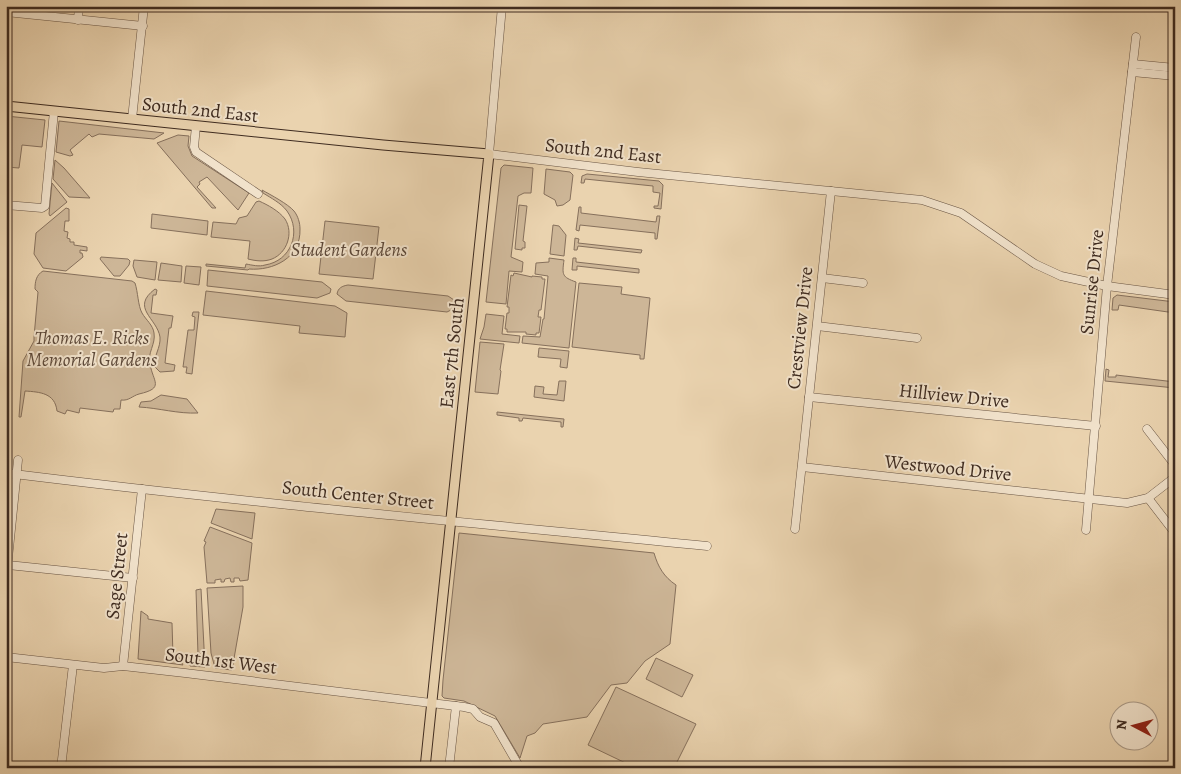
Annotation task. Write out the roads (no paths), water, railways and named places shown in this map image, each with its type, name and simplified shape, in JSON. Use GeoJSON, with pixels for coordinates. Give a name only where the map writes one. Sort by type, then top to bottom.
{"type":"FeatureCollection","features":[{"type":"Feature","properties":{"kind":"main road","name":"South 2nd East"},"geometry":{"type":"LineString","coordinates":[[6,106],[489,154]]}},
{"type":"Feature","properties":{"kind":"main road","name":"East 7th South"},"geometry":{"type":"LineString","coordinates":[[425,768],[489,154]]}},
{"type":"Feature","properties":{"kind":"street"},"geometry":{"type":"LineString","coordinates":[[78,20],[79,6]]}},
{"type":"Feature","properties":{"kind":"street"},"geometry":{"type":"LineString","coordinates":[[132,119],[144,6]]}},
{"type":"Feature","properties":{"kind":"street","name":"East 7th South"},"geometry":{"type":"LineString","coordinates":[[489,154],[502,6]]}},
{"type":"Feature","properties":{"kind":"street"},"geometry":{"type":"LineString","coordinates":[[6,12],[143,26]]}},
{"type":"Feature","properties":{"kind":"street","name":"Sunrise Drive"},"geometry":{"type":"LineString","coordinates":[[1086,530],[1107,286],[1136,37]]}},
{"type":"Feature","properties":{"kind":"street"},"geometry":{"type":"LineString","coordinates":[[1132,68],[1175,68]]}},
{"type":"Feature","properties":{"kind":"street"},"geometry":{"type":"LineString","coordinates":[[1132,68],[1175,76]]}},
{"type":"Feature","properties":{"kind":"street"},"geometry":{"type":"LineString","coordinates":[[6,205],[37,208],[45,206],[54,111]]}},
{"type":"Feature","properties":{"kind":"street"},"geometry":{"type":"LineString","coordinates":[[196,126],[194,147],[196,152],[258,194]]}},
{"type":"Feature","properties":{"kind":"street","name":"South 2nd East"},"geometry":{"type":"LineString","coordinates":[[489,154],[922,200],[961,213],[1048,271],[1107,286],[1175,295]]}},
{"type":"Feature","properties":{"kind":"street","name":"Crestview Drive"},"geometry":{"type":"LineString","coordinates":[[795,529],[831,191]]}},
{"type":"Feature","properties":{"kind":"street"},"geometry":{"type":"LineString","coordinates":[[822,278],[863,283]]}},
{"type":"Feature","properties":{"kind":"street"},"geometry":{"type":"LineString","coordinates":[[817,326],[917,338]]}},
{"type":"Feature","properties":{"kind":"street","name":"Hillview Drive"},"geometry":{"type":"LineString","coordinates":[[809,397],[1096,426]]}},
{"type":"Feature","properties":{"kind":"street"},"geometry":{"type":"LineString","coordinates":[[1147,429],[1175,465]]}},
{"type":"Feature","properties":{"kind":"street"},"geometry":{"type":"LineString","coordinates":[[6,578],[18,460]]}},
{"type":"Feature","properties":{"kind":"street","name":"Westwood Drive"},"geometry":{"type":"LineString","coordinates":[[802,467],[1090,500],[1127,503],[1148,498]]}},
{"type":"Feature","properties":{"kind":"street","name":"South Center Street"},"geometry":{"type":"LineString","coordinates":[[6,473],[142,489],[707,546]]}},
{"type":"Feature","properties":{"kind":"street"},"geometry":{"type":"LineString","coordinates":[[1175,477],[1148,498],[1175,532]]}},
{"type":"Feature","properties":{"kind":"street","name":"Sage Street"},"geometry":{"type":"LineString","coordinates":[[123,666],[142,489]]}},
{"type":"Feature","properties":{"kind":"street"},"geometry":{"type":"LineString","coordinates":[[8,565],[133,578]]}},
{"type":"Feature","properties":{"kind":"street","name":"South 1st West"},"geometry":{"type":"LineString","coordinates":[[6,656],[104,668],[123,666],[432,702],[473,709],[480,717],[494,723],[520,768]]}},
{"type":"Feature","properties":{"kind":"street"},"geometry":{"type":"LineString","coordinates":[[61,768],[73,665]]}},
{"type":"Feature","properties":{"kind":"street"},"geometry":{"type":"LineString","coordinates":[[449,768],[456,706]]}},
{"type":"Feature","properties":{"kind":"park label","name":"Student Gardens"},"geometry":{"type":"Point","coordinates":[349,250]}},
{"type":"Feature","properties":{"kind":"park label","name":"Thomas E. Ricks Memorial Gardens"},"geometry":{"type":"Point","coordinates":[92,349]}}]}
